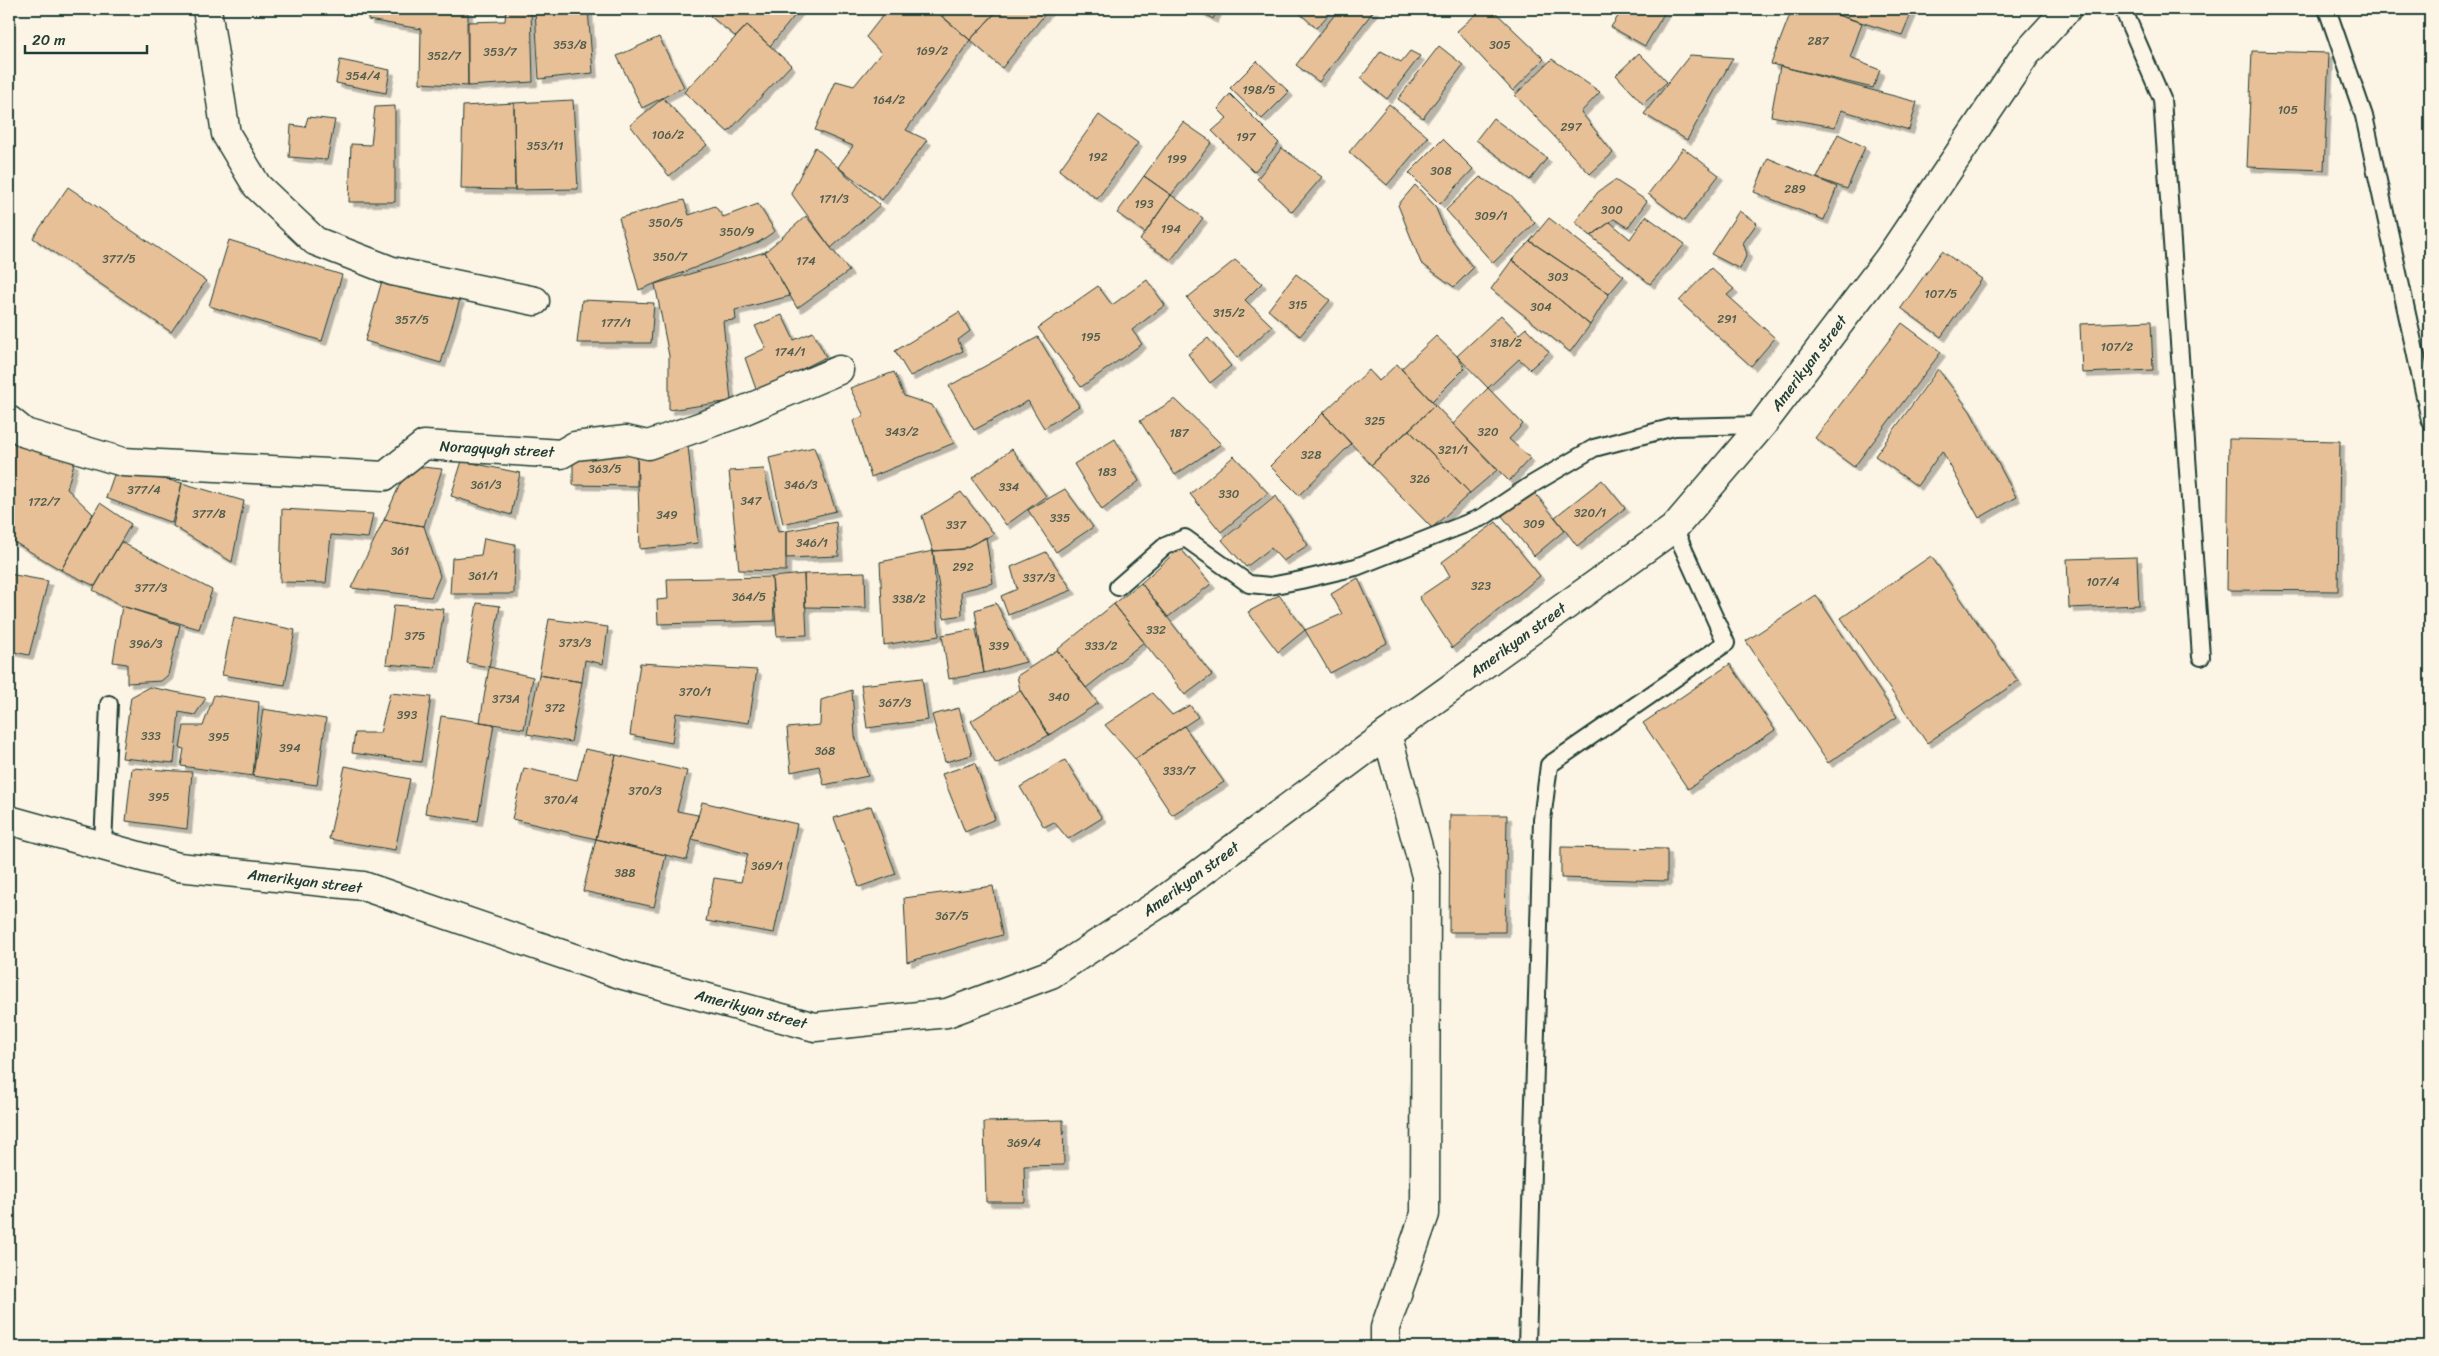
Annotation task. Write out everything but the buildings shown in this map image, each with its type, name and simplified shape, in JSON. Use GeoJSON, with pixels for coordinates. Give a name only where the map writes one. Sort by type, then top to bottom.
{"type":"FeatureCollection","features":[{"type":"Feature","properties":{"kind":"street"},"geometry":{"type":"LineString","coordinates":[[208,9],[215,75],[226,134],[257,186],[315,241],[392,271],[535,301]]}},
{"type":"Feature","properties":{"kind":"street","name":"Amerikyan street"},"geometry":{"type":"LineString","coordinates":[[9,820],[178,867],[363,886],[623,975],[815,1026],[947,1013],[1051,974],[1160,903],[1387,734],[1674,528],[1762,425],[1889,258],[2026,54],[2067,9]]}},
{"type":"Feature","properties":{"kind":"street","name":"Noragyugh street"},"geometry":{"type":"LineString","coordinates":[[9,420],[25,432],[122,462],[385,476],[424,445],[561,454],[575,446],[626,440],[648,445],[734,415],[839,370]]}},
{"type":"Feature","properties":{"kind":"street"},"geometry":{"type":"LineString","coordinates":[[1384,1347],[1385,1328],[1425,1214],[1426,876],[1387,734]]}},
{"type":"Feature","properties":{"kind":"lane"},"geometry":{"type":"LineString","coordinates":[[2123,9],[2162,99],[2201,657]]}},
{"type":"Feature","properties":{"kind":"lane"},"geometry":{"type":"LineString","coordinates":[[2327,9],[2364,116],[2430,420]]}},
{"type":"Feature","properties":{"kind":"lane"},"geometry":{"type":"LineString","coordinates":[[1118,587],[1165,546],[1185,538],[1249,584],[1270,586],[1356,567],[1483,517],[1594,448],[1674,427],[1762,425]]}},
{"type":"Feature","properties":{"kind":"lane"},"geometry":{"type":"LineString","coordinates":[[1527,1347],[1542,830],[1549,765],[1726,643],[1674,528]]}},
{"type":"Feature","properties":{"kind":"lane"},"geometry":{"type":"LineString","coordinates":[[103,846],[109,704]]}}]}
